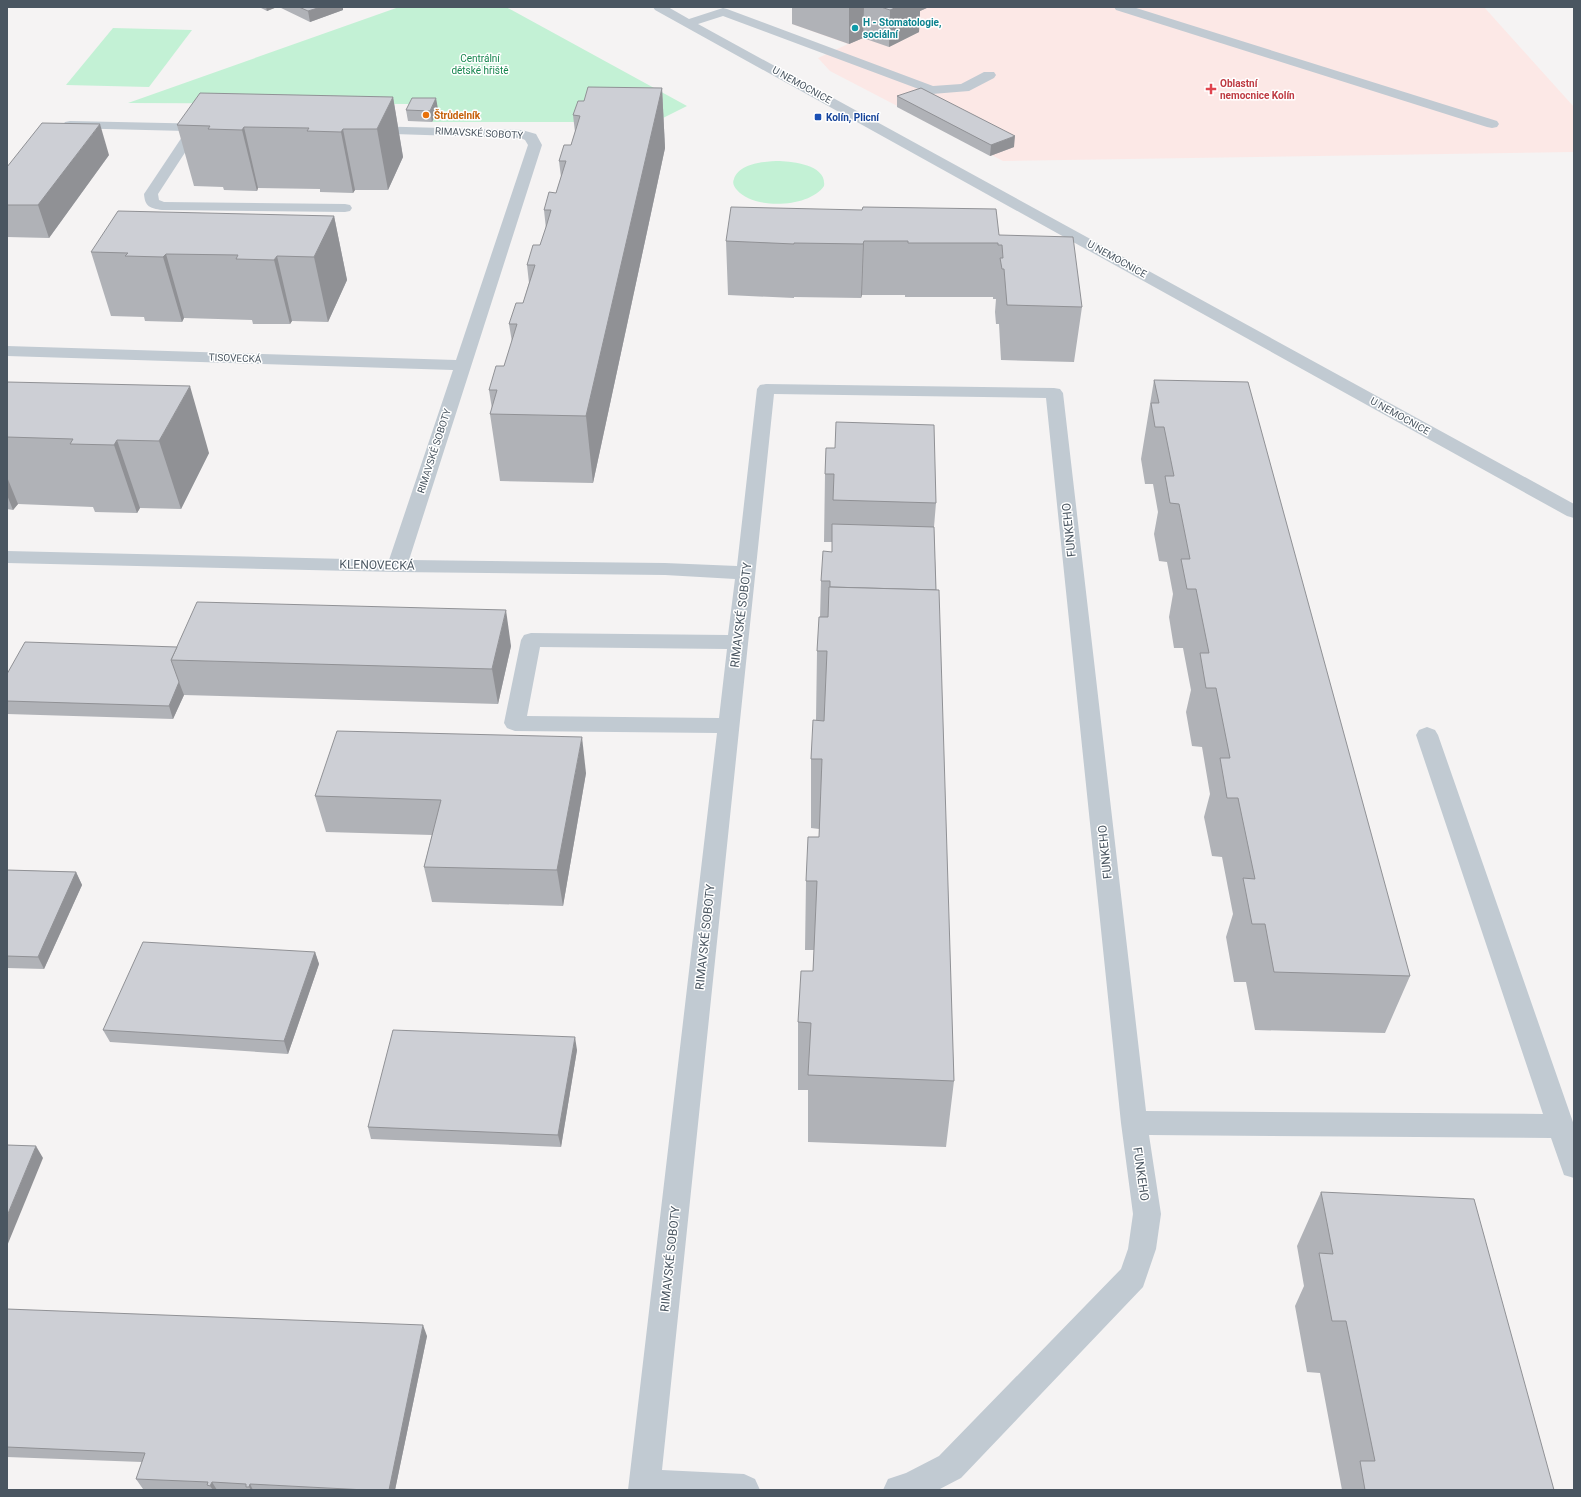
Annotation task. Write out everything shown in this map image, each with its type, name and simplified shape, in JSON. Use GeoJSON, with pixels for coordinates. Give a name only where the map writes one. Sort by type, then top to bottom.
{"type":"FeatureCollection","features":[{"type":"Feature","properties":{"kind":"street","name":"U NEMOCNICE"},"geometry":{"type":"LineString","coordinates":[[659,7],[1574,512]]}},
{"type":"Feature","properties":{"kind":"street"},"geometry":{"type":"LineString","coordinates":[[1120,7],[1492,124]]}},
{"type":"Feature","properties":{"kind":"street"},"geometry":{"type":"LineString","coordinates":[[688,23],[723,9],[932,90],[964,88],[989,75]]}},
{"type":"Feature","properties":{"kind":"street"},"geometry":{"type":"LineString","coordinates":[[54,125],[219,128]]}},
{"type":"Feature","properties":{"kind":"street"},"geometry":{"type":"LineString","coordinates":[[195,127],[151,194],[152,202],[162,206],[345,208]]}},
{"type":"Feature","properties":{"kind":"street","name":"RIMAVSKÉ SOBOTY"},"geometry":{"type":"LineString","coordinates":[[352,130],[508,132],[531,136],[535,145],[397,566]]}},
{"type":"Feature","properties":{"kind":"street","name":"TISOVECKÁ"},"geometry":{"type":"LineString","coordinates":[[7,351],[463,365]]}},
{"type":"Feature","properties":{"kind":"street","name":"RIMAVSKÉ SOBOTY"},"geometry":{"type":"LineString","coordinates":[[645,1488],[766,389]]}},
{"type":"Feature","properties":{"kind":"street","name":"FUNKEHO"},"geometry":{"type":"LineString","coordinates":[[766,389],[1054,393],[1134,1122],[1147,1214],[1142,1249],[1133,1277],[950,1467],[909,1488],[899,1490]]}},
{"type":"Feature","properties":{"kind":"street","name":"KLENOVECKÁ"},"geometry":{"type":"LineString","coordinates":[[7,557],[397,566],[665,569],[746,573]]}},
{"type":"Feature","properties":{"kind":"street"},"geometry":{"type":"LineString","coordinates":[[729,726],[515,723],[531,640],[738,642]]}},
{"type":"Feature","properties":{"kind":"street"},"geometry":{"type":"LineString","coordinates":[[1427,735],[1574,1166]]}},
{"type":"Feature","properties":{"kind":"street"},"geometry":{"type":"LineString","coordinates":[[1134,1122],[1561,1126]]}},
{"type":"Feature","properties":{"kind":"street"},"geometry":{"type":"LineString","coordinates":[[645,1488],[744,1490]]}},
{"type":"Feature","properties":{"kind":"shaded area","name":"Oblastní nemocnice Kolín"},"geometry":{"type":"Polygon","coordinates":[[[789,7],[1484,7],[1574,107],[1574,152],[1003,161],[830,71],[818,58],[848,44],[792,24],[810,15],[789,7]]]}},
{"type":"Feature","properties":{"kind":"green space","name":"Centrální dětské hřiště"},"geometry":{"type":"Polygon","coordinates":[[[399,7],[506,7],[687,106],[655,122],[432,122],[437,109],[415,104],[128,103],[399,7]]]}},
{"type":"Feature","properties":{"kind":"green space"},"geometry":{"type":"Polygon","coordinates":[[[113,28],[192,30],[149,87],[66,85],[113,28]]]}},
{"type":"Feature","properties":{"kind":"green space"},"geometry":{"type":"Polygon","coordinates":[[[761,162],[793,162],[815,169],[824,179],[824,186],[817,193],[806,199],[781,204],[756,201],[745,196],[734,186],[733,180],[741,169],[761,162]]]}},
{"type":"Feature","properties":{"kind":"building"},"geometry":{"type":"Polygon","coordinates":[[[299,7],[321,7],[308,11],[299,7]]]}},
{"type":"Feature","properties":{"kind":"building"},"geometry":{"type":"Polygon","coordinates":[[[881,7],[897,7],[890,10],[881,7]]]}},
{"type":"Feature","properties":{"kind":"building"},"geometry":{"type":"Polygon","coordinates":[[[588,87],[662,88],[586,416],[490,414],[497,390],[489,390],[496,366],[504,366],[517,324],[509,324],[516,303],[523,303],[535,265],[527,265],[533,245],[540,245],[551,210],[544,210],[549,192],[556,193],[566,161],[559,161],[564,145],[571,145],[580,116],[573,115],[578,101],[584,101],[588,87]]]}},
{"type":"Feature","properties":{"kind":"building"},"geometry":{"type":"Polygon","coordinates":[[[921,88],[1015,136],[991,145],[897,96],[921,88]]]}},
{"type":"Feature","properties":{"kind":"building"},"geometry":{"type":"Polygon","coordinates":[[[200,93],[393,97],[377,129],[343,129],[341,132],[307,131],[309,128],[244,127],[242,130],[208,129],[210,126],[177,125],[200,93]]]}},
{"type":"Feature","properties":{"kind":"building"},"geometry":{"type":"Polygon","coordinates":[[[412,98],[436,98],[430,111],[406,110],[412,98]]]}},
{"type":"Feature","properties":{"kind":"building"},"geometry":{"type":"Polygon","coordinates":[[[42,123],[100,124],[38,205],[7,205],[7,167],[42,123]]]}},
{"type":"Feature","properties":{"kind":"building"},"geometry":{"type":"Polygon","coordinates":[[[731,207],[862,210],[863,207],[996,209],[999,235],[1073,237],[1082,307],[1007,305],[1004,269],[1002,269],[1000,258],[1003,258],[1002,245],[998,245],[998,243],[908,243],[908,241],[864,241],[863,244],[794,244],[726,241],[731,207]]]}},
{"type":"Feature","properties":{"kind":"building"},"geometry":{"type":"Polygon","coordinates":[[[118,211],[334,216],[314,257],[277,256],[274,260],[236,259],[238,255],[166,254],[163,257],[125,256],[128,253],[91,252],[118,211]]]}},
{"type":"Feature","properties":{"kind":"building"},"geometry":{"type":"Polygon","coordinates":[[[1154,380],[1248,382],[1410,976],[1274,972],[1265,924],[1252,924],[1243,878],[1255,879],[1238,798],[1227,798],[1220,758],[1230,758],[1216,688],[1206,688],[1200,653],[1209,653],[1196,589],[1187,589],[1181,559],[1190,559],[1179,504],[1170,503],[1165,476],[1174,476],[1164,427],[1155,427],[1151,403],[1159,403],[1154,380]]]}},
{"type":"Feature","properties":{"kind":"building"},"geometry":{"type":"Polygon","coordinates":[[[7,382],[190,386],[159,441],[117,440],[114,445],[70,444],[73,439],[7,437],[7,382]]]}},
{"type":"Feature","properties":{"kind":"building"},"geometry":{"type":"Polygon","coordinates":[[[836,422],[934,425],[936,503],[833,500],[834,474],[825,474],[826,448],[835,448],[836,422]]]}},
{"type":"Feature","properties":{"kind":"building"},"geometry":{"type":"Polygon","coordinates":[[[832,524],[934,527],[936,590],[830,587],[830,581],[821,581],[823,551],[832,552],[832,524]]]}},
{"type":"Feature","properties":{"kind":"building"},"geometry":{"type":"Polygon","coordinates":[[[829,587],[939,590],[954,1081],[808,1075],[811,1023],[798,1022],[801,971],[813,971],[817,881],[806,881],[808,837],[819,837],[822,759],[811,759],[813,720],[824,721],[827,651],[817,651],[819,617],[828,617],[829,587]]]}},
{"type":"Feature","properties":{"kind":"building"},"geometry":{"type":"Polygon","coordinates":[[[197,602],[506,610],[492,669],[171,660],[197,602]]]}},
{"type":"Feature","properties":{"kind":"building"},"geometry":{"type":"Polygon","coordinates":[[[25,642],[177,647],[171,660],[179,682],[169,706],[7,701],[7,674],[25,642]]]}},
{"type":"Feature","properties":{"kind":"building"},"geometry":{"type":"Polygon","coordinates":[[[337,731],[582,737],[557,870],[424,867],[441,800],[315,796],[337,731]]]}},
{"type":"Feature","properties":{"kind":"building"},"geometry":{"type":"Polygon","coordinates":[[[7,870],[76,872],[38,957],[7,956],[7,870]]]}},
{"type":"Feature","properties":{"kind":"building"},"geometry":{"type":"Polygon","coordinates":[[[143,942],[315,952],[284,1041],[103,1030],[143,942]]]}},
{"type":"Feature","properties":{"kind":"building"},"geometry":{"type":"Polygon","coordinates":[[[393,1030],[575,1037],[558,1135],[368,1127],[393,1030]]]}},
{"type":"Feature","properties":{"kind":"building"},"geometry":{"type":"Polygon","coordinates":[[[7,1145],[36,1146],[7,1216],[7,1145]]]}},
{"type":"Feature","properties":{"kind":"building"},"geometry":{"type":"Polygon","coordinates":[[[1321,1192],[1474,1199],[1554,1490],[1365,1490],[1360,1461],[1375,1461],[1346,1321],[1332,1321],[1319,1253],[1333,1254],[1321,1192]]]}},
{"type":"Feature","properties":{"kind":"building"},"geometry":{"type":"Polygon","coordinates":[[[7,1309],[423,1325],[389,1490],[250,1484],[249,1487],[246,1487],[246,1484],[212,1482],[210,1486],[207,1485],[208,1482],[136,1479],[145,1453],[7,1447],[7,1309]]]}},
{"type":"Feature","properties":{"kind":"place","name":"H - Stomatologie, sociální"},"geometry":{"type":"Point","coordinates":[855,28]}},
{"type":"Feature","properties":{"kind":"place","name":"Oblastní nemocnice Kolín"},"geometry":{"type":"Point","coordinates":[1211,89]}},
{"type":"Feature","properties":{"kind":"place","name":"Štrůdelník"},"geometry":{"type":"Point","coordinates":[426,115]}},
{"type":"Feature","properties":{"kind":"place","name":"Kolín, Plicní"},"geometry":{"type":"Point","coordinates":[818,117]}}]}
